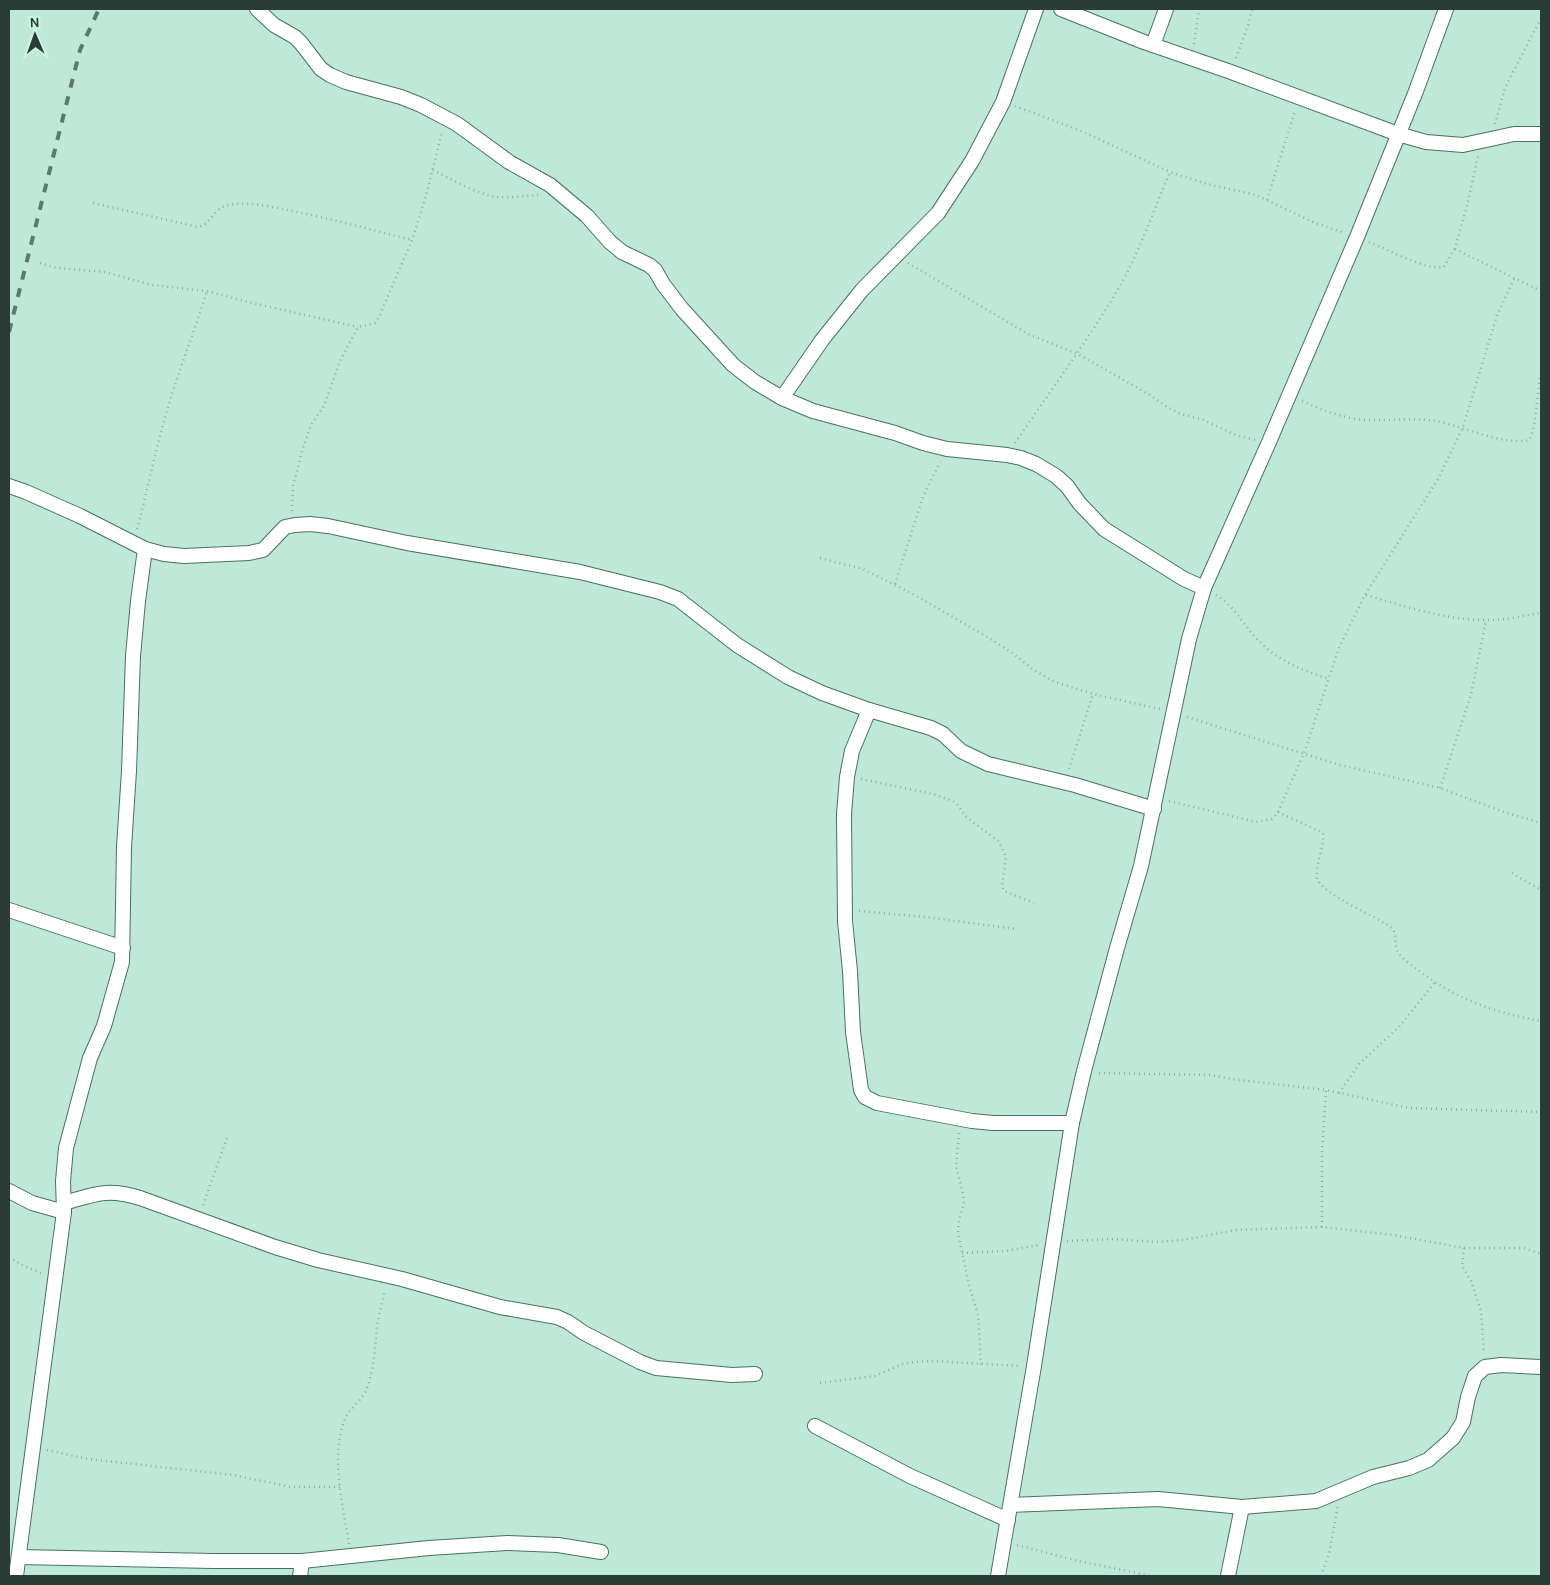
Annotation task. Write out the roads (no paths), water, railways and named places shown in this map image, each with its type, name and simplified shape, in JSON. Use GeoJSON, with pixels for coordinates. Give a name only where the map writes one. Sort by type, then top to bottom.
{"type":"FeatureCollection","features":[{"type":"Feature","properties":{"kind":"street"},"geometry":{"type":"LineString","coordinates":[[257,9],[274,25],[295,37],[321,69],[330,75],[346,82],[401,96],[421,105],[457,124],[509,162],[550,185],[587,216],[610,242],[622,252],[649,265],[655,270],[682,310],[733,365],[749,378],[782,398],[813,411],[947,449],[1020,458],[1056,476],[1104,528],[1184,579],[1204,588]]}},
{"type":"Feature","properties":{"kind":"street"},"geometry":{"type":"LineString","coordinates":[[782,398],[822,340],[862,290],[938,213],[972,161],[1003,102],[1036,9]]}},
{"type":"Feature","properties":{"kind":"street"},"geometry":{"type":"LineString","coordinates":[[1061,9],[1153,45],[1398,134],[1426,142],[1463,145],[1514,134],[1541,134]]}},
{"type":"Feature","properties":{"kind":"street"},"geometry":{"type":"LineString","coordinates":[[1153,45],[1166,9]]}},
{"type":"Feature","properties":{"kind":"street"},"geometry":{"type":"LineString","coordinates":[[998,1576],[1034,1366],[1072,1123],[1117,948],[1142,866],[1189,639],[1204,588],[1357,237],[1446,9]]}},
{"type":"Feature","properties":{"kind":"street"},"geometry":{"type":"LineString","coordinates":[[9,486],[80,516],[139,546],[164,554],[184,556],[249,553],[263,550],[285,527],[310,524],[424,546],[580,572],[660,592],[678,599],[737,645],[788,676],[822,693],[869,710],[930,728],[942,734],[961,751],[988,764],[1156,804]]}},
{"type":"Feature","properties":{"kind":"street"},"geometry":{"type":"LineString","coordinates":[[16,1576],[32,1447],[46,1361],[64,1208],[63,1181],[66,1148],[90,1058],[104,1026],[122,962],[124,847],[133,656],[138,601],[139,546]]}},
{"type":"Feature","properties":{"kind":"street"},"geometry":{"type":"LineString","coordinates":[[869,710],[852,751],[847,777],[844,814],[844,910],[853,1032],[860,1090],[865,1097],[877,1103],[961,1120],[993,1123],[1072,1123]]}},
{"type":"Feature","properties":{"kind":"street"},"geometry":{"type":"LineString","coordinates":[[9,910],[122,948]]}},
{"type":"Feature","properties":{"kind":"street"},"geometry":{"type":"LineString","coordinates":[[9,1191],[32,1203],[64,1208],[102,1193],[121,1192],[276,1247],[344,1267],[500,1307],[557,1317],[640,1362],[656,1368],[732,1375],[756,1374]]}},
{"type":"Feature","properties":{"kind":"street"},"geometry":{"type":"LineString","coordinates":[[1010,1505],[1158,1499],[1242,1507],[1316,1501],[1373,1477],[1409,1468],[1428,1460],[1453,1438],[1463,1422],[1475,1376],[1485,1367],[1501,1364],[1541,1367]]}},
{"type":"Feature","properties":{"kind":"street"},"geometry":{"type":"LineString","coordinates":[[815,1426],[910,1476],[1008,1520]]}},
{"type":"Feature","properties":{"kind":"street"},"geometry":{"type":"LineString","coordinates":[[1228,1576],[1242,1507]]}},
{"type":"Feature","properties":{"kind":"street"},"geometry":{"type":"LineString","coordinates":[[19,1557],[302,1561],[429,1548],[508,1543],[558,1545],[601,1552]]}},
{"type":"Feature","properties":{"kind":"street"},"geometry":{"type":"LineString","coordinates":[[300,1576],[302,1561]]}},
{"type":"Feature","properties":{"kind":"railway"},"geometry":{"type":"LineString","coordinates":[[9,332],[80,50],[99,9]]}}]}
